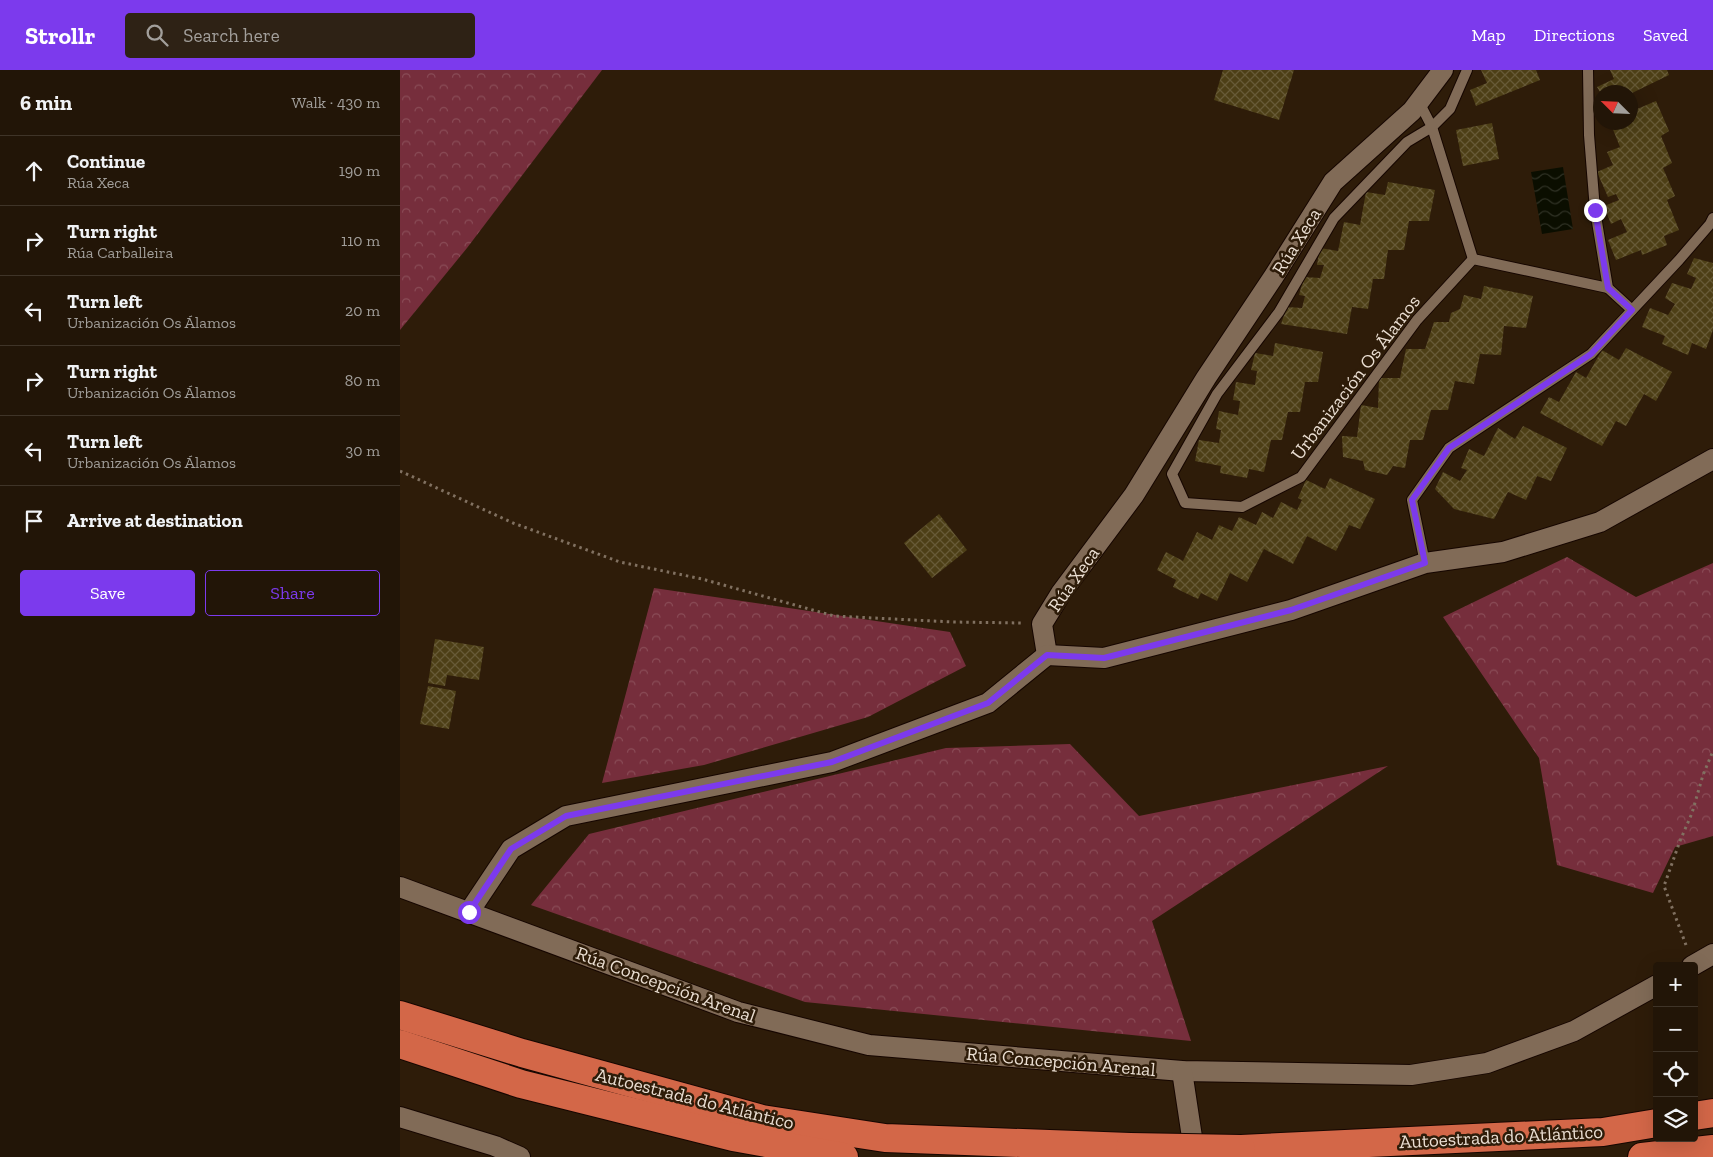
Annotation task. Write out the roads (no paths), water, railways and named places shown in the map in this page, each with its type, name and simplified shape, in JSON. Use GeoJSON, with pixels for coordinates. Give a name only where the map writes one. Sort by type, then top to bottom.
{"type":"FeatureCollection","features":[{"type":"Feature","properties":{"kind":"highway","name":"Autoestrada do Atlántico"},"geometry":{"type":"LineString","coordinates":[[400,1016],[522,1053],[762,1119],[885,1138],[1241,1149],[1603,1132],[1653,1124]]}},
{"type":"Feature","properties":{"kind":"highway","name":"Autoestrada do Atlántico"},"geometry":{"type":"LineString","coordinates":[[400,1044],[521,1084],[733,1137],[844,1157]]}},
{"type":"Feature","properties":{"kind":"highway"},"geometry":{"type":"LineString","coordinates":[[1698,1115],[1713,1113]]}},
{"type":"Feature","properties":{"kind":"highway"},"geometry":{"type":"LineString","coordinates":[[1642,1157],[1713,1149]]}},
{"type":"Feature","properties":{"kind":"street","name":"Rúa Xeca"},"geometry":{"type":"LineString","coordinates":[[1047,655],[1042,624],[1061,593],[1134,495],[1206,378],[1274,276],[1333,182],[1412,111],[1442,70]]}},
{"type":"Feature","properties":{"kind":"street"},"geometry":{"type":"LineString","coordinates":[[400,887],[469,912],[511,849],[566,816],[832,762],[988,703],[1047,655],[1104,658],[1291,610],[1425,563],[1503,552],[1600,522],[1713,458]]}},
{"type":"Feature","properties":{"kind":"street","name":"Rúa Concepción Arenal"},"geometry":{"type":"LineString","coordinates":[[469,912],[738,1012],[869,1045],[1182,1071],[1411,1075],[1487,1063],[1574,1031],[1653,987]]}},
{"type":"Feature","properties":{"kind":"street"},"geometry":{"type":"LineString","coordinates":[[1698,962],[1713,954]]}},
{"type":"Feature","properties":{"kind":"street"},"geometry":{"type":"LineString","coordinates":[[1182,1071],[1195,1157]]}},
{"type":"Feature","properties":{"kind":"street"},"geometry":{"type":"LineString","coordinates":[[400,1117],[495,1146],[520,1157]]}},
{"type":"Feature","properties":{"kind":"lane","name":"Urbanización Os Álamos"},"geometry":{"type":"LineString","coordinates":[[1467,70],[1450,109],[1432,128],[1407,142],[1334,218],[1279,312],[1217,394],[1172,474],[1185,503],[1242,507],[1302,477],[1417,320],[1473,259]]}},
{"type":"Feature","properties":{"kind":"lane"},"geometry":{"type":"LineString","coordinates":[[1588,70],[1589,135],[1595,210],[1608,288]]}},
{"type":"Feature","properties":{"kind":"lane"},"geometry":{"type":"LineString","coordinates":[[1419,102],[1432,128],[1473,259],[1608,288],[1632,310]]}},
{"type":"Feature","properties":{"kind":"lane"},"geometry":{"type":"LineString","coordinates":[[1425,563],[1412,500],[1449,448],[1591,354],[1679,260],[1713,218]]}},
{"type":"Feature","properties":{"kind":"water"},"geometry":{"type":"Polygon","coordinates":[[[1563,167],[1573,229],[1542,234],[1531,172],[1563,167]]]}}]}
